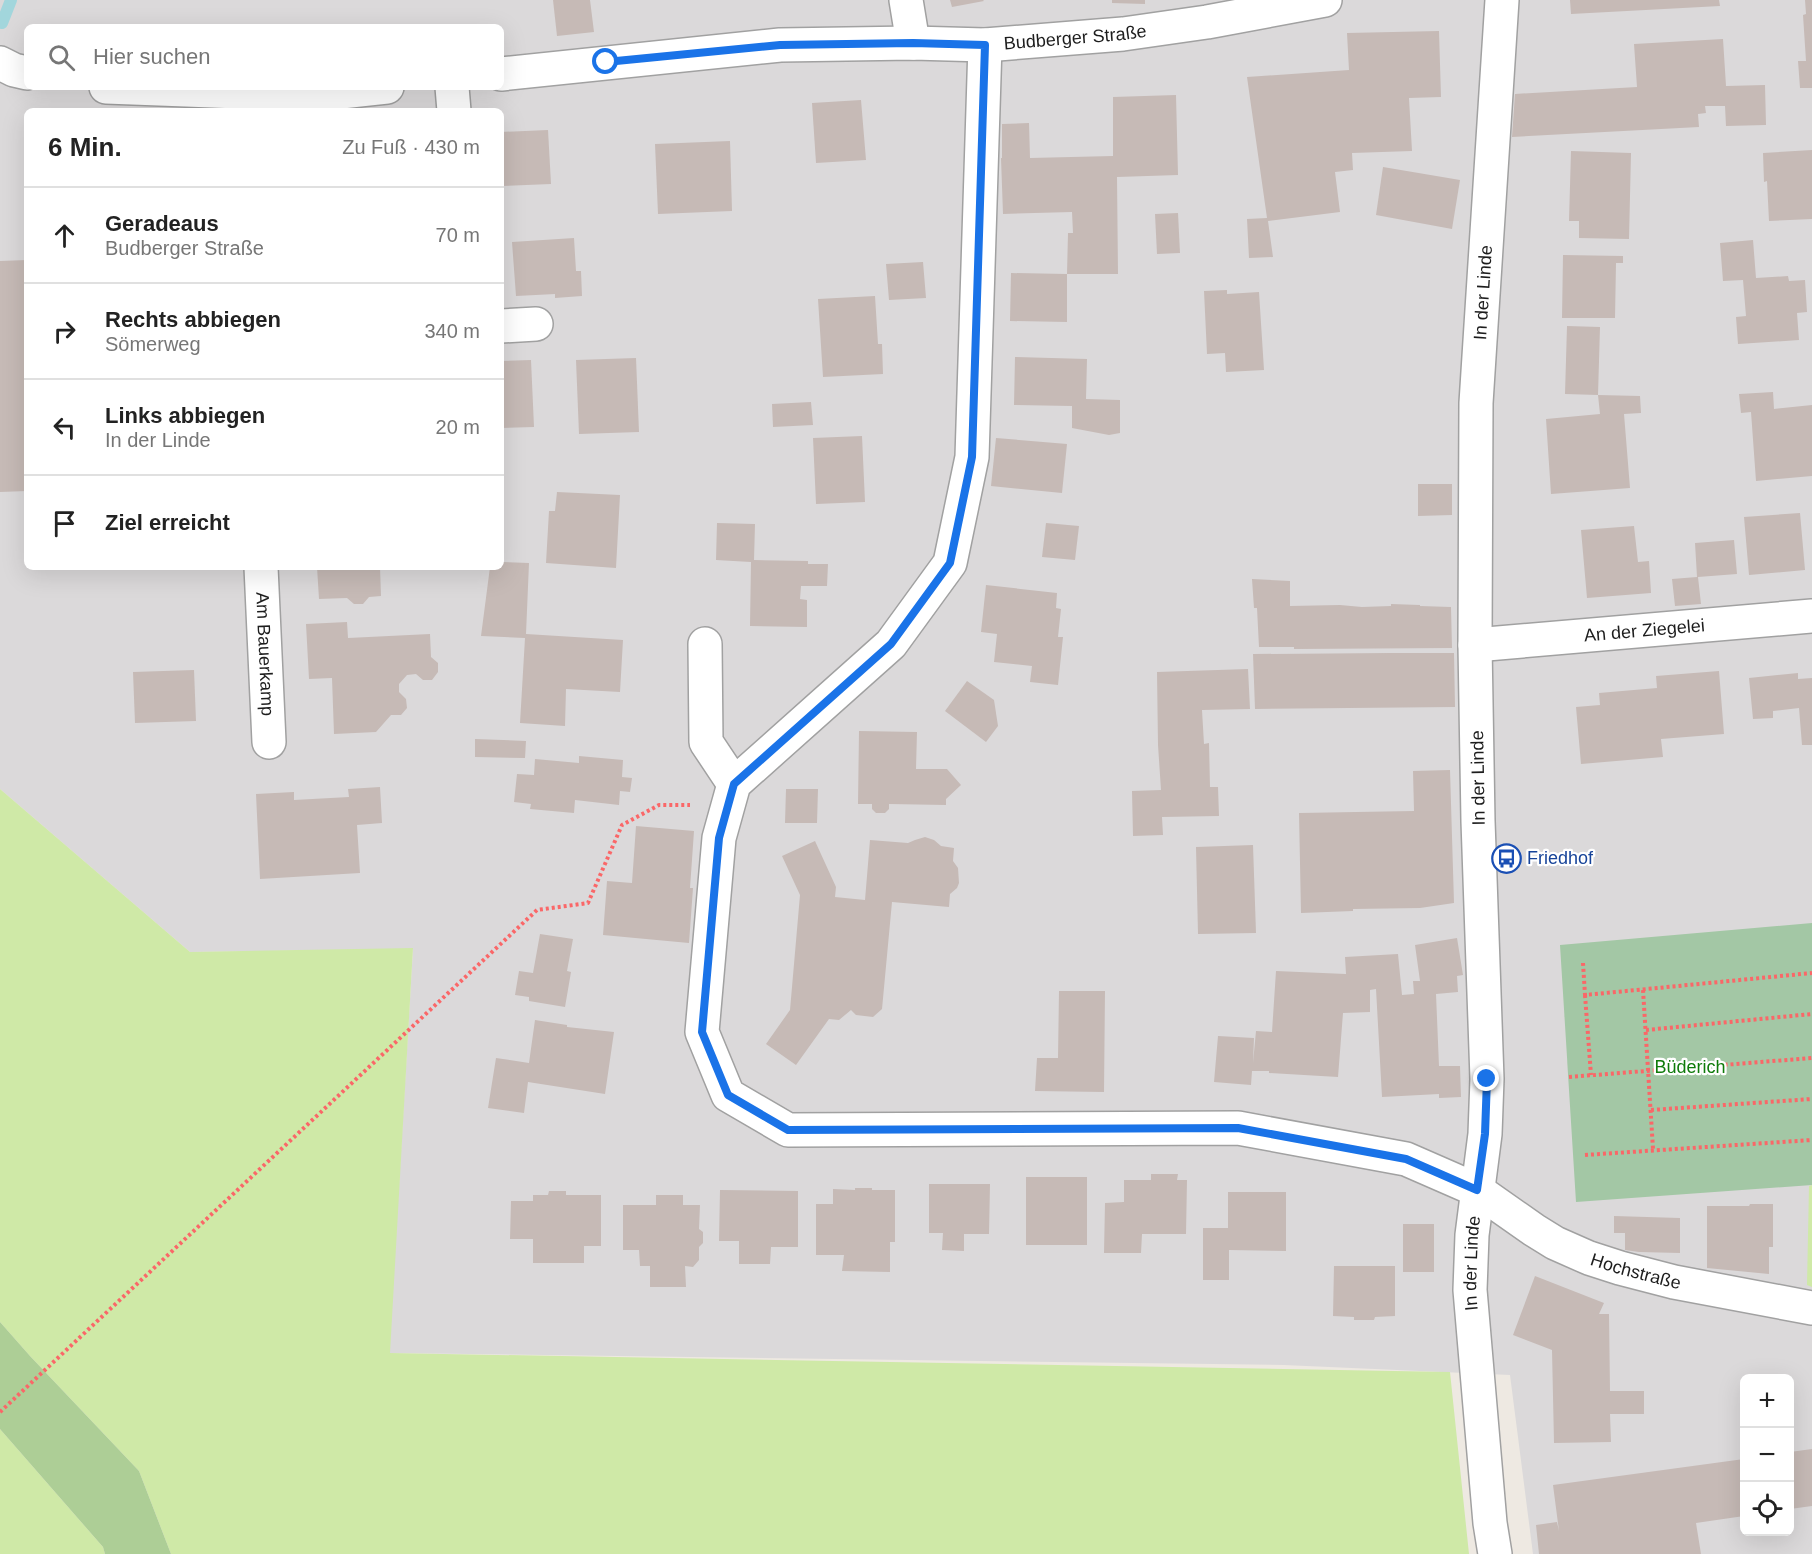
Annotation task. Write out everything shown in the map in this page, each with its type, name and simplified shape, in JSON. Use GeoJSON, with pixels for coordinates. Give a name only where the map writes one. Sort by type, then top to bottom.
{"type":"FeatureCollection","features":[{"type":"Feature","properties":{"kind":"street"},"geometry":{"type":"LineString","coordinates":[[906,0],[913,43]]}},
{"type":"Feature","properties":{"kind":"street","name":"Budberger Straße"},"geometry":{"type":"LineString","coordinates":[[504,74],[780,45],[913,43],[985,45],[1124,34],[1206,11],[1325,0]]}},
{"type":"Feature","properties":{"kind":"street","name":"In der Linde"},"geometry":{"type":"LineString","coordinates":[[1495,1554],[1490,1523],[1470,1290],[1472,1235],[1485,1134],[1487,1079],[1478,821],[1475,645],[1476,402],[1502,0]]}},
{"type":"Feature","properties":{"kind":"street"},"geometry":{"type":"LineString","coordinates":[[705,644],[705,741],[734,784],[891,644],[950,563],[972,457],[985,45]]}},
{"type":"Feature","properties":{"kind":"street"},"geometry":{"type":"LineString","coordinates":[[0,63],[24,72]]}},
{"type":"Feature","properties":{"kind":"street"},"geometry":{"type":"LineString","coordinates":[[135,90],[240,101],[359,90]]}},
{"type":"Feature","properties":{"kind":"street"},"geometry":{"type":"LineString","coordinates":[[452,90],[453,108]]}},
{"type":"Feature","properties":{"kind":"street"},"geometry":{"type":"LineString","coordinates":[[504,326],[536,324]]}},
{"type":"Feature","properties":{"kind":"street","name":"Am Bauerkamp"},"geometry":{"type":"LineString","coordinates":[[261,570],[270,742]]}},
{"type":"Feature","properties":{"kind":"street","name":"An der Ziegelei"},"geometry":{"type":"LineString","coordinates":[[1475,645],[1812,616]]}},
{"type":"Feature","properties":{"kind":"street","name":"Hochstraße"},"geometry":{"type":"LineString","coordinates":[[734,784],[719,838],[702,1032],[728,1095],[788,1130],[1238,1128],[1406,1159],[1477,1190],[1555,1243],[1589,1258],[1674,1282],[1812,1308]]}},
{"type":"Feature","properties":{"kind":"path"},"geometry":{"type":"LineString","coordinates":[[0,1412],[537,910],[588,903],[622,825],[659,805],[694,805],[725,816]]}},
{"type":"Feature","properties":{"kind":"path"},"geometry":{"type":"LineString","coordinates":[[1583,963],[1591,1075]]}},
{"type":"Feature","properties":{"kind":"path"},"geometry":{"type":"LineString","coordinates":[[1585,995],[1812,973]]}},
{"type":"Feature","properties":{"kind":"path"},"geometry":{"type":"LineString","coordinates":[[1643,990],[1653,1149]]}},
{"type":"Feature","properties":{"kind":"path"},"geometry":{"type":"LineString","coordinates":[[1646,1030],[1812,1014]]}},
{"type":"Feature","properties":{"kind":"path"},"geometry":{"type":"LineString","coordinates":[[1569,1077],[1812,1058]]}},
{"type":"Feature","properties":{"kind":"path"},"geometry":{"type":"LineString","coordinates":[[1651,1110],[1812,1099]]}},
{"type":"Feature","properties":{"kind":"path"},"geometry":{"type":"LineString","coordinates":[[1585,1155],[1812,1140]]}},
{"type":"Feature","properties":{"kind":"shaded area"},"geometry":{"type":"Polygon","coordinates":[[[0,0],[1812,0],[1812,1554],[1533,1554],[1510,1375],[1284,1365],[389,1353],[413,949],[190,952],[0,789],[0,0]]]}},
{"type":"Feature","properties":{"kind":"green space"},"geometry":{"type":"Polygon","coordinates":[[[0,789],[190,952],[413,948],[390,1353],[1450,1372],[1469,1554],[171,1554],[139,1471],[0,1322],[0,789]]]}},
{"type":"Feature","properties":{"kind":"green space","name":"Büderich"},"geometry":{"type":"Polygon","coordinates":[[[1812,923],[1812,1185],[1576,1202],[1560,945],[1812,923]]]}},
{"type":"Feature","properties":{"kind":"green space"},"geometry":{"type":"Polygon","coordinates":[[[1812,1185],[1812,1287],[1807,1285],[1809,1186],[1812,1185]]]}},
{"type":"Feature","properties":{"kind":"green space"},"geometry":{"type":"Polygon","coordinates":[[[0,1322],[139,1471],[171,1554],[105,1554],[103,1547],[0,1429],[0,1322]]]}},
{"type":"Feature","properties":{"kind":"green space"},"geometry":{"type":"Polygon","coordinates":[[[0,1429],[103,1547],[105,1554],[0,1554],[0,1429]]]}},
{"type":"Feature","properties":{"kind":"building"},"geometry":{"type":"Polygon","coordinates":[[[553,0],[590,0],[594,32],[557,36],[553,0]]]}},
{"type":"Feature","properties":{"kind":"building"},"geometry":{"type":"Polygon","coordinates":[[[950,0],[983,0],[984,1],[952,7],[950,0]]]}},
{"type":"Feature","properties":{"kind":"building"},"geometry":{"type":"Polygon","coordinates":[[[1112,0],[1145,0],[1145,4],[1112,3],[1112,0]]]}},
{"type":"Feature","properties":{"kind":"building"},"geometry":{"type":"Polygon","coordinates":[[[1570,0],[1719,0],[1720,6],[1571,14],[1570,0]]]}},
{"type":"Feature","properties":{"kind":"building"},"geometry":{"type":"Polygon","coordinates":[[[1805,0],[1812,0],[1812,88],[1800,88],[1798,61],[1806,61],[1803,15],[1806,14],[1805,0]]]}},
{"type":"Feature","properties":{"kind":"building"},"geometry":{"type":"Polygon","coordinates":[[[1439,31],[1441,97],[1409,98],[1412,151],[1352,153],[1353,170],[1335,172],[1340,212],[1268,221],[1273,257],[1249,258],[1247,219],[1267,218],[1247,77],[1349,70],[1347,33],[1439,31]]]}},
{"type":"Feature","properties":{"kind":"building"},"geometry":{"type":"Polygon","coordinates":[[[1723,39],[1726,86],[1765,85],[1766,125],[1726,126],[1725,106],[1705,106],[1706,113],[1698,114],[1699,127],[1512,137],[1515,94],[1637,87],[1634,44],[1723,39]]]}},
{"type":"Feature","properties":{"kind":"building"},"geometry":{"type":"Polygon","coordinates":[[[1176,95],[1178,175],[1117,177],[1118,274],[1067,274],[1068,233],[1073,233],[1072,212],[1003,214],[1002,124],[1029,123],[1030,158],[1113,156],[1113,97],[1176,95]]]}},
{"type":"Feature","properties":{"kind":"building"},"geometry":{"type":"Polygon","coordinates":[[[861,100],[866,160],[816,163],[812,103],[861,100]]]}},
{"type":"Feature","properties":{"kind":"building"},"geometry":{"type":"Polygon","coordinates":[[[548,130],[551,184],[504,186],[504,132],[548,130]]]}},
{"type":"Feature","properties":{"kind":"building"},"geometry":{"type":"Polygon","coordinates":[[[730,141],[732,211],[658,214],[655,144],[730,141]]]}},
{"type":"Feature","properties":{"kind":"building"},"geometry":{"type":"Polygon","coordinates":[[[1812,150],[1812,219],[1769,221],[1763,153],[1812,150]]]}},
{"type":"Feature","properties":{"kind":"building"},"geometry":{"type":"Polygon","coordinates":[[[1571,151],[1631,153],[1629,239],[1579,238],[1579,221],[1569,221],[1571,151]]]}},
{"type":"Feature","properties":{"kind":"building"},"geometry":{"type":"Polygon","coordinates":[[[1383,167],[1460,180],[1452,229],[1376,215],[1383,167]]]}},
{"type":"Feature","properties":{"kind":"building"},"geometry":{"type":"Polygon","coordinates":[[[1178,213],[1180,253],[1157,254],[1155,214],[1178,213]]]}},
{"type":"Feature","properties":{"kind":"building"},"geometry":{"type":"Polygon","coordinates":[[[574,238],[576,271],[581,271],[582,296],[555,298],[555,294],[516,296],[512,242],[574,238]]]}},
{"type":"Feature","properties":{"kind":"building"},"geometry":{"type":"Polygon","coordinates":[[[1753,240],[1756,278],[1788,276],[1789,281],[1805,280],[1807,312],[1797,313],[1799,340],[1738,344],[1736,317],[1746,316],[1743,280],[1723,281],[1720,243],[1753,240]]]}},
{"type":"Feature","properties":{"kind":"building"},"geometry":{"type":"Polygon","coordinates":[[[1563,255],[1623,256],[1623,263],[1616,263],[1615,318],[1562,318],[1563,255]]]}},
{"type":"Feature","properties":{"kind":"building"},"geometry":{"type":"Polygon","coordinates":[[[24,260],[24,491],[0,492],[0,261],[24,260]]]}},
{"type":"Feature","properties":{"kind":"building"},"geometry":{"type":"Polygon","coordinates":[[[923,262],[926,298],[889,300],[886,264],[923,262]]]}},
{"type":"Feature","properties":{"kind":"building"},"geometry":{"type":"Polygon","coordinates":[[[1011,273],[1067,274],[1067,322],[1010,321],[1011,273]]]}},
{"type":"Feature","properties":{"kind":"building"},"geometry":{"type":"Polygon","coordinates":[[[1227,290],[1227,294],[1259,292],[1264,370],[1226,372],[1225,353],[1207,354],[1204,291],[1227,290]]]}},
{"type":"Feature","properties":{"kind":"building"},"geometry":{"type":"Polygon","coordinates":[[[875,296],[878,344],[882,344],[883,374],[823,377],[818,299],[875,296]]]}},
{"type":"Feature","properties":{"kind":"building"},"geometry":{"type":"Polygon","coordinates":[[[1567,326],[1600,327],[1598,395],[1565,394],[1567,326]]]}},
{"type":"Feature","properties":{"kind":"building"},"geometry":{"type":"Polygon","coordinates":[[[1015,357],[1087,359],[1086,399],[1120,400],[1120,433],[1109,435],[1072,428],[1072,406],[1014,405],[1015,357]]]}},
{"type":"Feature","properties":{"kind":"building"},"geometry":{"type":"Polygon","coordinates":[[[636,358],[639,432],[579,434],[576,360],[636,358]]]}},
{"type":"Feature","properties":{"kind":"building"},"geometry":{"type":"Polygon","coordinates":[[[531,360],[534,427],[504,428],[504,361],[531,360]]]}},
{"type":"Feature","properties":{"kind":"building"},"geometry":{"type":"Polygon","coordinates":[[[1773,392],[1774,409],[1812,405],[1812,476],[1756,481],[1751,412],[1741,413],[1739,394],[1773,392]]]}},
{"type":"Feature","properties":{"kind":"building"},"geometry":{"type":"Polygon","coordinates":[[[1598,395],[1640,396],[1641,413],[1624,414],[1630,488],[1551,494],[1546,419],[1600,414],[1598,395]]]}},
{"type":"Feature","properties":{"kind":"building"},"geometry":{"type":"Polygon","coordinates":[[[811,402],[813,425],[773,427],[772,404],[811,402]]]}},
{"type":"Feature","properties":{"kind":"building"},"geometry":{"type":"Polygon","coordinates":[[[862,436],[865,502],[816,504],[813,438],[862,436]]]}},
{"type":"Feature","properties":{"kind":"building"},"geometry":{"type":"Polygon","coordinates":[[[996,438],[1067,444],[1062,493],[991,486],[996,438]]]}},
{"type":"Feature","properties":{"kind":"building"},"geometry":{"type":"Polygon","coordinates":[[[1418,484],[1452,484],[1452,515],[1418,516],[1418,484]]]}},
{"type":"Feature","properties":{"kind":"building"},"geometry":{"type":"Polygon","coordinates":[[[557,492],[620,495],[616,568],[546,563],[549,511],[555,511],[557,492]]]}},
{"type":"Feature","properties":{"kind":"building"},"geometry":{"type":"Polygon","coordinates":[[[1800,513],[1805,570],[1749,575],[1744,517],[1800,513]]]}},
{"type":"Feature","properties":{"kind":"building"},"geometry":{"type":"Polygon","coordinates":[[[717,523],[755,524],[754,560],[808,561],[808,564],[828,564],[827,586],[801,586],[800,599],[807,600],[807,627],[750,626],[751,562],[716,560],[717,523]]]}},
{"type":"Feature","properties":{"kind":"building"},"geometry":{"type":"Polygon","coordinates":[[[1046,523],[1079,526],[1075,560],[1042,557],[1046,523]]]}},
{"type":"Feature","properties":{"kind":"building"},"geometry":{"type":"Polygon","coordinates":[[[1634,526],[1638,562],[1649,561],[1651,593],[1587,598],[1581,530],[1634,526]]]}},
{"type":"Feature","properties":{"kind":"building"},"geometry":{"type":"Polygon","coordinates":[[[1734,540],[1737,574],[1698,577],[1701,604],[1675,606],[1672,579],[1697,577],[1695,543],[1734,540]]]}},
{"type":"Feature","properties":{"kind":"building"},"geometry":{"type":"Polygon","coordinates":[[[504,562],[529,563],[526,634],[623,640],[620,692],[566,689],[565,726],[520,723],[525,638],[481,636],[490,570],[504,570],[504,562]]]}},
{"type":"Feature","properties":{"kind":"building"},"geometry":{"type":"Polygon","coordinates":[[[317,570],[380,570],[381,596],[369,597],[363,604],[354,604],[347,598],[319,599],[317,570]]]}},
{"type":"Feature","properties":{"kind":"building"},"geometry":{"type":"Polygon","coordinates":[[[1252,579],[1290,581],[1290,606],[1362,607],[1391,606],[1391,604],[1451,607],[1452,648],[1294,649],[1294,647],[1259,647],[1257,608],[1254,608],[1252,579]]]}},
{"type":"Feature","properties":{"kind":"building"},"geometry":{"type":"Polygon","coordinates":[[[986,585],[1057,593],[1056,608],[1061,609],[1058,637],[1063,637],[1058,685],[1030,682],[1032,666],[994,662],[997,634],[981,632],[986,585]]]}},
{"type":"Feature","properties":{"kind":"building"},"geometry":{"type":"Polygon","coordinates":[[[347,622],[348,638],[430,634],[431,657],[438,663],[438,672],[432,680],[423,680],[416,674],[407,675],[399,684],[399,692],[406,699],[407,708],[401,715],[391,715],[376,732],[334,734],[332,678],[309,679],[306,624],[347,622]]]}},
{"type":"Feature","properties":{"kind":"building"},"geometry":{"type":"Polygon","coordinates":[[[1454,653],[1455,707],[1255,709],[1253,654],[1454,653]]]}},
{"type":"Feature","properties":{"kind":"building"},"geometry":{"type":"Polygon","coordinates":[[[1248,669],[1250,709],[1202,710],[1204,744],[1209,743],[1210,787],[1218,787],[1219,816],[1162,817],[1163,835],[1133,836],[1132,791],[1161,790],[1157,672],[1248,669]]]}},
{"type":"Feature","properties":{"kind":"building"},"geometry":{"type":"Polygon","coordinates":[[[194,670],[196,721],[135,723],[133,672],[194,670]]]}},
{"type":"Feature","properties":{"kind":"building"},"geometry":{"type":"Polygon","coordinates":[[[1719,671],[1724,734],[1661,739],[1663,757],[1581,764],[1576,707],[1600,705],[1599,693],[1657,688],[1656,676],[1719,671]]]}},
{"type":"Feature","properties":{"kind":"building"},"geometry":{"type":"Polygon","coordinates":[[[1798,673],[1798,679],[1812,678],[1812,745],[1802,745],[1799,708],[1773,711],[1773,718],[1753,719],[1749,678],[1798,673]]]}},
{"type":"Feature","properties":{"kind":"building"},"geometry":{"type":"Polygon","coordinates":[[[967,681],[994,700],[998,726],[986,742],[945,711],[967,681]]]}},
{"type":"Feature","properties":{"kind":"building"},"geometry":{"type":"Polygon","coordinates":[[[859,731],[917,732],[916,769],[947,769],[961,785],[946,799],[946,805],[889,804],[889,809],[885,813],[876,813],[872,809],[872,804],[858,804],[859,731]]]}},
{"type":"Feature","properties":{"kind":"building"},"geometry":{"type":"Polygon","coordinates":[[[475,739],[526,741],[525,758],[475,757],[475,739]]]}},
{"type":"Feature","properties":{"kind":"building"},"geometry":{"type":"Polygon","coordinates":[[[579,756],[623,760],[622,777],[632,778],[630,792],[620,791],[619,805],[575,800],[574,813],[530,809],[531,804],[514,802],[517,774],[534,775],[535,759],[579,763],[579,756]]]}},
{"type":"Feature","properties":{"kind":"building"},"geometry":{"type":"Polygon","coordinates":[[[1450,770],[1454,903],[1420,908],[1353,909],[1353,911],[1301,913],[1299,813],[1414,811],[1413,771],[1450,770]]]}},
{"type":"Feature","properties":{"kind":"building"},"geometry":{"type":"Polygon","coordinates":[[[380,787],[382,823],[357,825],[360,873],[260,879],[256,794],[294,792],[294,800],[349,797],[348,789],[380,787]]]}},
{"type":"Feature","properties":{"kind":"building"},"geometry":{"type":"Polygon","coordinates":[[[786,789],[818,789],[817,823],[785,823],[786,789]]]}},
{"type":"Feature","properties":{"kind":"building"},"geometry":{"type":"Polygon","coordinates":[[[636,826],[694,831],[689,943],[603,935],[607,881],[632,883],[636,826]]]}},
{"type":"Feature","properties":{"kind":"building"},"geometry":{"type":"Polygon","coordinates":[[[925,837],[941,846],[954,848],[953,861],[958,868],[959,883],[950,894],[949,907],[892,902],[882,1009],[873,1017],[856,1015],[851,1010],[839,1020],[829,1019],[796,1065],[766,1044],[790,1010],[800,895],[782,856],[815,841],[836,887],[835,897],[865,900],[870,840],[908,843],[925,837]]]}},
{"type":"Feature","properties":{"kind":"building"},"geometry":{"type":"Polygon","coordinates":[[[1253,845],[1256,933],[1198,934],[1196,847],[1253,845]]]}},
{"type":"Feature","properties":{"kind":"building"},"geometry":{"type":"Polygon","coordinates":[[[540,934],[573,939],[567,971],[571,972],[565,1007],[529,1001],[529,997],[515,995],[519,971],[533,973],[540,934]]]}},
{"type":"Feature","properties":{"kind":"building"},"geometry":{"type":"Polygon","coordinates":[[[1457,938],[1463,975],[1457,976],[1458,992],[1436,994],[1439,1066],[1460,1066],[1461,1097],[1439,1098],[1439,1094],[1382,1097],[1376,989],[1370,990],[1370,1012],[1343,1013],[1338,1077],[1252,1071],[1251,1085],[1214,1082],[1218,1036],[1254,1038],[1253,1063],[1256,1031],[1272,1032],[1276,971],[1346,974],[1345,957],[1398,954],[1402,995],[1414,994],[1413,981],[1420,981],[1415,945],[1457,938]]]}},
{"type":"Feature","properties":{"kind":"building"},"geometry":{"type":"Polygon","coordinates":[[[1059,991],[1105,991],[1104,1092],[1035,1091],[1037,1058],[1058,1058],[1059,991]]]}},
{"type":"Feature","properties":{"kind":"building"},"geometry":{"type":"Polygon","coordinates":[[[535,1020],[567,1025],[567,1027],[614,1032],[605,1094],[528,1082],[524,1113],[488,1108],[496,1058],[529,1063],[535,1020]]]}},
{"type":"Feature","properties":{"kind":"building"},"geometry":{"type":"Polygon","coordinates":[[[1151,1174],[1178,1174],[1177,1180],[1187,1180],[1186,1234],[1142,1234],[1141,1253],[1104,1253],[1105,1203],[1124,1202],[1124,1180],[1151,1180],[1151,1174]]]}},
{"type":"Feature","properties":{"kind":"building"},"geometry":{"type":"Polygon","coordinates":[[[1026,1177],[1087,1177],[1087,1245],[1026,1245],[1026,1177]]]}},
{"type":"Feature","properties":{"kind":"building"},"geometry":{"type":"Polygon","coordinates":[[[929,1184],[990,1184],[989,1234],[964,1234],[964,1251],[942,1250],[943,1233],[929,1233],[929,1184]]]}},
{"type":"Feature","properties":{"kind":"building"},"geometry":{"type":"Polygon","coordinates":[[[855,1188],[895,1190],[895,1242],[890,1242],[890,1272],[842,1271],[844,1255],[816,1255],[816,1204],[833,1204],[833,1189],[855,1190],[855,1188]]]}},
{"type":"Feature","properties":{"kind":"building"},"geometry":{"type":"Polygon","coordinates":[[[720,1190],[798,1191],[798,1247],[771,1247],[770,1264],[739,1264],[739,1241],[719,1241],[720,1190]]]}},
{"type":"Feature","properties":{"kind":"building"},"geometry":{"type":"Polygon","coordinates":[[[549,1191],[566,1191],[566,1195],[601,1195],[601,1246],[584,1246],[584,1263],[533,1263],[533,1239],[510,1239],[511,1201],[533,1201],[533,1195],[548,1195],[549,1191]]]}},
{"type":"Feature","properties":{"kind":"building"},"geometry":{"type":"Polygon","coordinates":[[[1228,1192],[1286,1192],[1286,1251],[1229,1250],[1229,1280],[1203,1280],[1203,1228],[1228,1228],[1228,1192]]]}},
{"type":"Feature","properties":{"kind":"building"},"geometry":{"type":"Polygon","coordinates":[[[656,1195],[683,1195],[683,1205],[700,1205],[699,1229],[703,1232],[703,1243],[699,1247],[699,1260],[693,1267],[685,1266],[686,1287],[650,1287],[650,1266],[640,1266],[639,1250],[623,1250],[623,1205],[656,1205],[656,1195]]]}},
{"type":"Feature","properties":{"kind":"building"},"geometry":{"type":"Polygon","coordinates":[[[1750,1204],[1773,1204],[1773,1247],[1769,1247],[1769,1274],[1707,1268],[1707,1206],[1749,1206],[1750,1204]]]}},
{"type":"Feature","properties":{"kind":"building"},"geometry":{"type":"Polygon","coordinates":[[[1614,1216],[1680,1218],[1680,1253],[1625,1250],[1625,1233],[1614,1233],[1614,1216]]]}},
{"type":"Feature","properties":{"kind":"building"},"geometry":{"type":"Polygon","coordinates":[[[1403,1224],[1434,1224],[1434,1272],[1403,1272],[1403,1224]]]}},
{"type":"Feature","properties":{"kind":"building"},"geometry":{"type":"Polygon","coordinates":[[[1334,1266],[1395,1266],[1395,1316],[1375,1317],[1374,1320],[1354,1320],[1354,1317],[1333,1316],[1334,1266]]]}},
{"type":"Feature","properties":{"kind":"building"},"geometry":{"type":"Polygon","coordinates":[[[1535,1276],[1604,1303],[1599,1314],[1609,1314],[1610,1391],[1644,1391],[1644,1414],[1610,1414],[1611,1442],[1554,1443],[1552,1350],[1513,1335],[1535,1276]]]}},
{"type":"Feature","properties":{"kind":"building"},"geometry":{"type":"Polygon","coordinates":[[[1812,1449],[1812,1506],[1794,1508],[1794,1451],[1812,1449]]]}},
{"type":"Feature","properties":{"kind":"building"},"geometry":{"type":"Polygon","coordinates":[[[1740,1460],[1740,1517],[1696,1523],[1701,1554],[1539,1554],[1536,1525],[1557,1522],[1559,1531],[1553,1485],[1740,1460]]]}},
{"type":"Feature","properties":{"kind":"waterway"},"geometry":{"type":"LineString","coordinates":[[2,23],[11,0]]}},
{"type":"Feature","properties":{"kind":"place","name":"Friedhof"},"geometry":{"type":"Point","coordinates":[1506,858]}},
{"type":"Feature","properties":{"kind":"route"},"geometry":{"type":"LineString","coordinates":[[606,62],[780,45],[913,43],[985,45],[972,457],[950,563],[891,644],[734,784],[719,838],[702,1032],[728,1095],[788,1130],[1238,1128],[1406,1159],[1477,1190],[1485,1134],[1487,1079]]}}]}
